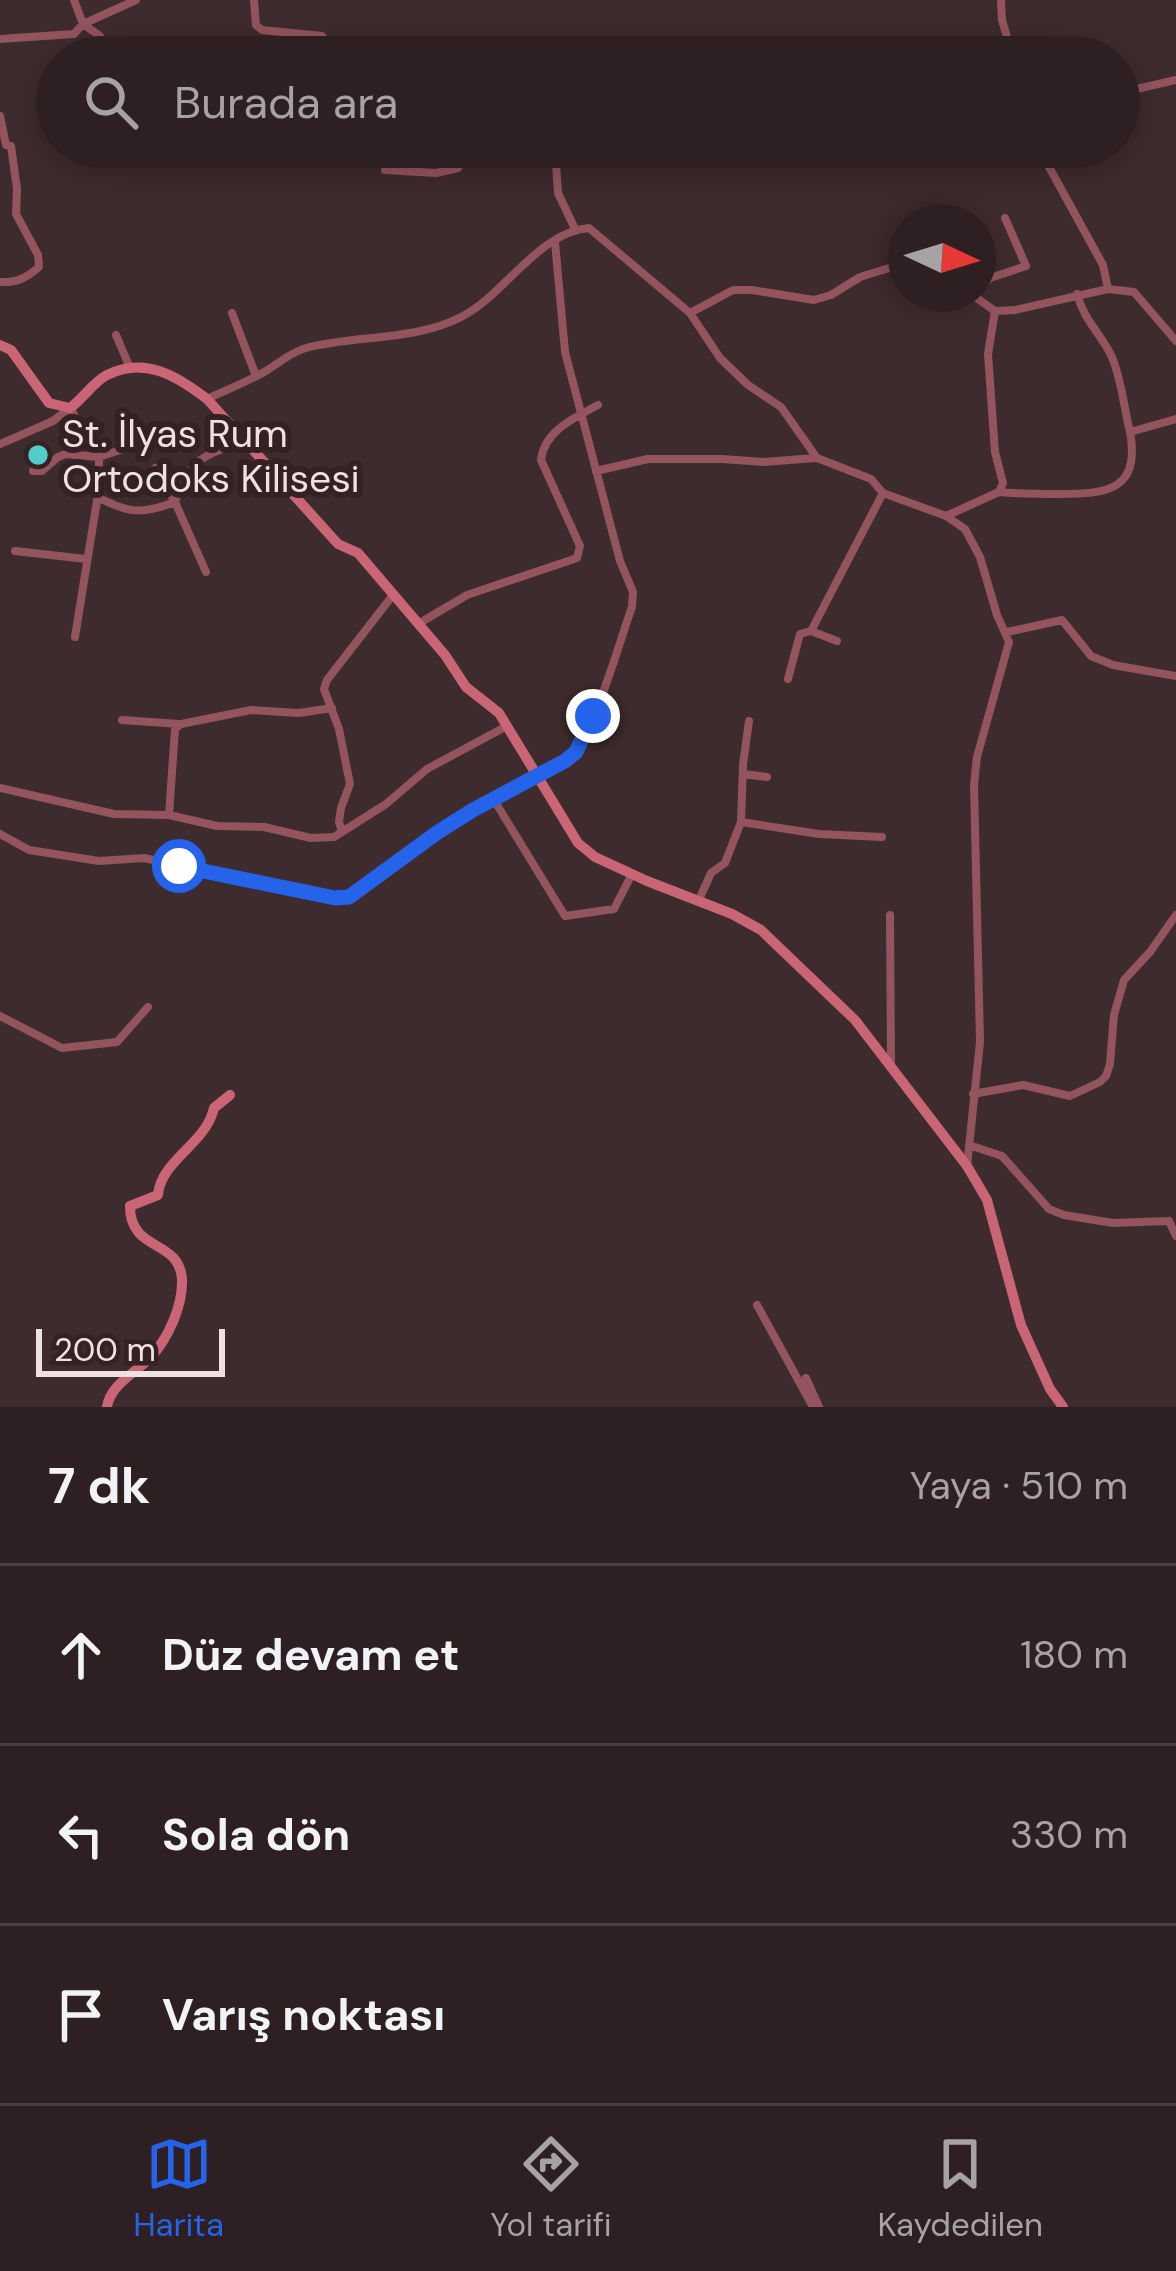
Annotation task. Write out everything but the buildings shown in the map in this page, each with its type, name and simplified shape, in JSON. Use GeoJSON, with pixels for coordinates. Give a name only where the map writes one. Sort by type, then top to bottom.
{"type":"FeatureCollection","features":[{"type":"Feature","properties":{"kind":"street"},"geometry":{"type":"LineString","coordinates":[[74,0],[83,24],[100,36]]}},
{"type":"Feature","properties":{"kind":"street"},"geometry":{"type":"LineString","coordinates":[[44,36],[74,34],[83,24],[136,0]]}},
{"type":"Feature","properties":{"kind":"street"},"geometry":{"type":"LineString","coordinates":[[254,0],[256,25],[262,30],[322,36]]}},
{"type":"Feature","properties":{"kind":"street"},"geometry":{"type":"LineString","coordinates":[[1001,0],[1006,36]]}},
{"type":"Feature","properties":{"kind":"street"},"geometry":{"type":"LineString","coordinates":[[0,39],[36,37]]}},
{"type":"Feature","properties":{"kind":"street"},"geometry":{"type":"LineString","coordinates":[[1140,88],[1176,80]]}},
{"type":"Feature","properties":{"kind":"street"},"geometry":{"type":"LineString","coordinates":[[0,116],[6,145],[11,146],[16,214],[38,255],[39,267],[27,278],[0,281]]}},
{"type":"Feature","properties":{"kind":"street"},"geometry":{"type":"LineString","coordinates":[[385,170],[436,173],[458,168]]}},
{"type":"Feature","properties":{"kind":"street"},"geometry":{"type":"LineString","coordinates":[[556,168],[558,193],[575,229]]}},
{"type":"Feature","properties":{"kind":"street"},"geometry":{"type":"LineString","coordinates":[[1049,168],[1102,265],[1108,289]]}},
{"type":"Feature","properties":{"kind":"street"},"geometry":{"type":"LineString","coordinates":[[996,276],[1026,266],[1005,218]]}},
{"type":"Feature","properties":{"kind":"street"},"geometry":{"type":"LineString","coordinates":[[207,399],[298,350],[337,340],[428,329],[463,316],[535,254],[575,229],[589,228],[690,313],[720,358],[781,407],[817,458]]}},
{"type":"Feature","properties":{"kind":"street"},"geometry":{"type":"LineString","coordinates":[[0,834],[29,850],[99,862],[144,858],[349,897],[438,832],[576,752],[632,607],[633,592],[620,560],[565,352],[555,242]]}},
{"type":"Feature","properties":{"kind":"street"},"geometry":{"type":"LineString","coordinates":[[690,313],[733,290],[814,300],[888,268]]}},
{"type":"Feature","properties":{"kind":"street"},"geometry":{"type":"LineString","coordinates":[[996,311],[1108,289],[1134,292],[1176,340]]}},
{"type":"Feature","properties":{"kind":"street"},"geometry":{"type":"LineString","coordinates":[[946,516],[1000,492],[1103,494],[1123,478],[1134,453],[1113,360],[1083,314],[1077,294]]}},
{"type":"Feature","properties":{"kind":"street"},"geometry":{"type":"LineString","coordinates":[[995,312],[988,354],[993,434],[1003,483],[1000,492]]}},
{"type":"Feature","properties":{"kind":"street"},"geometry":{"type":"LineString","coordinates":[[232,313],[256,376]]}},
{"type":"Feature","properties":{"kind":"street"},"geometry":{"type":"LineString","coordinates":[[116,335],[130,369]]}},
{"type":"Feature","properties":{"kind":"street"},"geometry":{"type":"LineString","coordinates":[[0,345],[11,350],[50,403],[70,408],[99,457],[75,637]]}},
{"type":"Feature","properties":{"kind":"street"},"geometry":{"type":"LineString","coordinates":[[0,444],[53,421],[84,398],[103,376],[130,369],[159,369],[207,399],[338,544],[358,554],[445,655],[466,687],[499,712],[578,842],[595,857],[761,930],[855,1020],[967,1166],[987,1200],[1021,1325],[1063,1407]]}},
{"type":"Feature","properties":{"kind":"street"},"geometry":{"type":"LineString","coordinates":[[417,625],[467,595],[578,558],[580,546],[541,460],[542,447],[548,437],[598,405]]}},
{"type":"Feature","properties":{"kind":"street"},"geometry":{"type":"LineString","coordinates":[[1130,432],[1176,419]]}},
{"type":"Feature","properties":{"kind":"street"},"geometry":{"type":"LineString","coordinates":[[33,470],[42,471],[66,454],[99,457],[140,438]]}},
{"type":"Feature","properties":{"kind":"street"},"geometry":{"type":"LineString","coordinates":[[175,502],[180,484],[206,455],[222,447],[248,444]]}},
{"type":"Feature","properties":{"kind":"street"},"geometry":{"type":"LineString","coordinates":[[596,471],[648,459],[764,462],[817,458],[872,479],[884,493],[946,516],[965,529],[980,557],[1009,642],[977,757],[974,785],[980,1042],[967,1166]]}},
{"type":"Feature","properties":{"kind":"street"},"geometry":{"type":"LineString","coordinates":[[155,468],[206,572]]}},
{"type":"Feature","properties":{"kind":"street"},"geometry":{"type":"LineString","coordinates":[[811,631],[884,493]]}},
{"type":"Feature","properties":{"kind":"street"},"geometry":{"type":"LineString","coordinates":[[97,497],[122,509],[148,512],[175,502]]}},
{"type":"Feature","properties":{"kind":"street"},"geometry":{"type":"LineString","coordinates":[[15,551],[86,559]]}},
{"type":"Feature","properties":{"kind":"street"},"geometry":{"type":"LineString","coordinates":[[342,832],[341,808],[350,784],[339,729],[324,689],[393,596]]}},
{"type":"Feature","properties":{"kind":"street"},"geometry":{"type":"LineString","coordinates":[[1006,632],[1062,620],[1091,656],[1176,676]]}},
{"type":"Feature","properties":{"kind":"street"},"geometry":{"type":"LineString","coordinates":[[788,679],[800,634],[811,631],[837,641]]}},
{"type":"Feature","properties":{"kind":"street"},"geometry":{"type":"LineString","coordinates":[[122,720],[181,724],[251,710],[299,713],[332,708]]}},
{"type":"Feature","properties":{"kind":"street"},"geometry":{"type":"LineString","coordinates":[[698,902],[711,872],[725,863],[741,822],[749,721]]}},
{"type":"Feature","properties":{"kind":"street"},"geometry":{"type":"LineString","coordinates":[[169,815],[175,729],[181,724]]}},
{"type":"Feature","properties":{"kind":"street"},"geometry":{"type":"LineString","coordinates":[[0,788],[114,814],[169,815],[217,826],[264,826],[310,838],[334,836],[428,770],[507,726]]}},
{"type":"Feature","properties":{"kind":"street"},"geometry":{"type":"LineString","coordinates":[[743,774],[767,777]]}},
{"type":"Feature","properties":{"kind":"street"},"geometry":{"type":"LineString","coordinates":[[494,800],[565,916],[614,909],[632,874]]}},
{"type":"Feature","properties":{"kind":"street"},"geometry":{"type":"LineString","coordinates":[[741,822],[819,834],[882,837]]}},
{"type":"Feature","properties":{"kind":"street"},"geometry":{"type":"LineString","coordinates":[[890,915],[891,1064]]}},
{"type":"Feature","properties":{"kind":"street"},"geometry":{"type":"LineString","coordinates":[[973,1094],[1023,1084],[1070,1096],[1100,1082],[1110,1064],[1114,1015],[1124,980],[1176,915]]}},
{"type":"Feature","properties":{"kind":"street"},"geometry":{"type":"LineString","coordinates":[[0,1016],[62,1048],[117,1042],[148,1006]]}},
{"type":"Feature","properties":{"kind":"street"},"geometry":{"type":"LineString","coordinates":[[106,1407],[110,1394],[152,1356],[170,1329],[182,1277],[167,1251],[136,1233],[130,1206],[158,1195],[160,1179],[197,1140],[214,1108],[230,1095]]}},
{"type":"Feature","properties":{"kind":"street"},"geometry":{"type":"LineString","coordinates":[[969,1144],[1002,1156],[1049,1209],[1113,1223],[1173,1217],[1176,1236]]}},
{"type":"Feature","properties":{"kind":"street"},"geometry":{"type":"LineString","coordinates":[[757,1305],[816,1407]]}},
{"type":"Feature","properties":{"kind":"street"},"geometry":{"type":"LineString","coordinates":[[806,1378],[816,1407]]}},
{"type":"Feature","properties":{"kind":"place","name":"St. İlyas Rum Ortodoks Kilisesi"},"geometry":{"type":"Point","coordinates":[38,455]}},
{"type":"Feature","properties":{"kind":"route"},"geometry":{"type":"LineString","coordinates":[[179,866],[349,897],[438,832],[565,761],[576,752],[593,716]]}}]}
